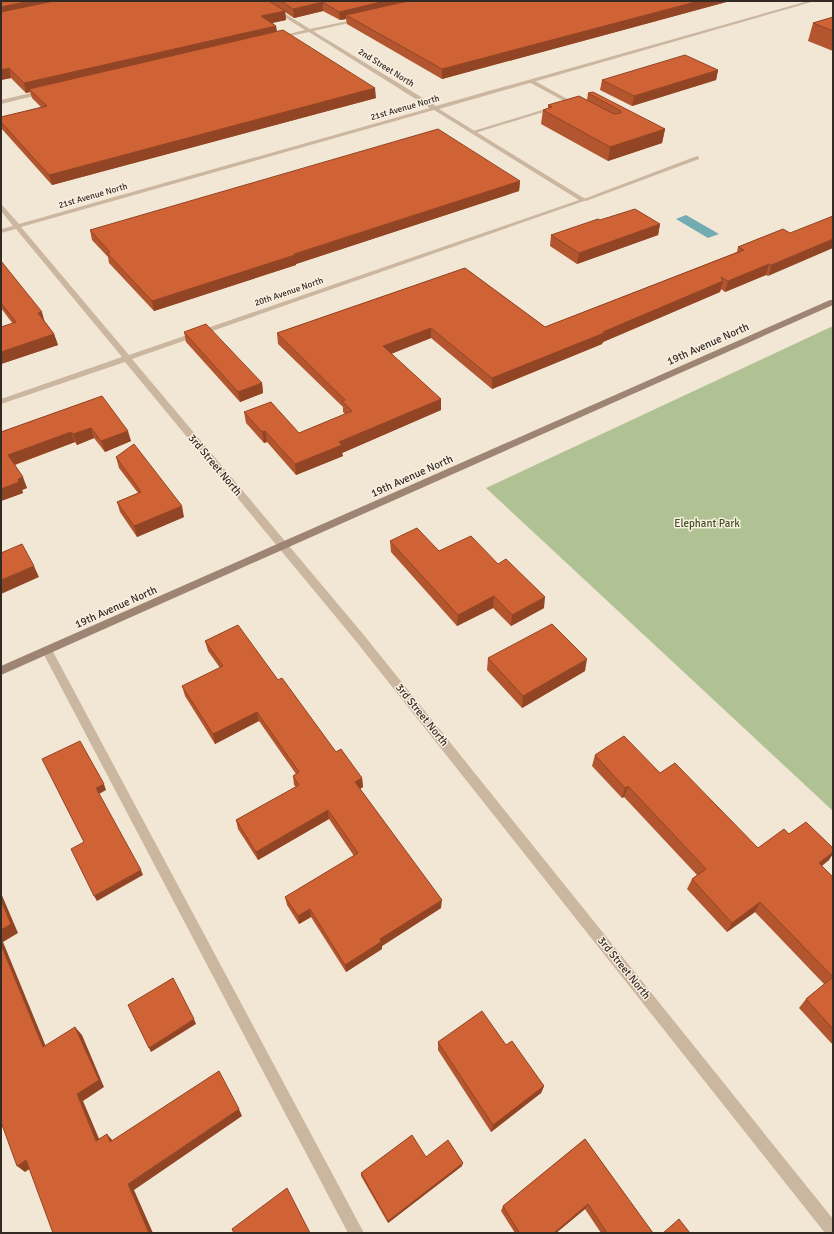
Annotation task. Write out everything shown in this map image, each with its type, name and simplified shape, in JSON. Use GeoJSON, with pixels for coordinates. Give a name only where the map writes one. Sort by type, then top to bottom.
{"type":"FeatureCollection","features":[{"type":"Feature","properties":{"kind":"street","name":"2nd Street North"},"geometry":{"type":"LineString","coordinates":[[261,1],[584,200]]}},
{"type":"Feature","properties":{"kind":"street","name":"21st Avenue North"},"geometry":{"type":"LineString","coordinates":[[1,231],[813,1]]}},
{"type":"Feature","properties":{"kind":"street"},"geometry":{"type":"LineString","coordinates":[[270,40],[370,16]]}},
{"type":"Feature","properties":{"kind":"street"},"geometry":{"type":"LineString","coordinates":[[531,81],[584,110]]}},
{"type":"Feature","properties":{"kind":"street"},"geometry":{"type":"LineString","coordinates":[[1,102],[47,91]]}},
{"type":"Feature","properties":{"kind":"street"},"geometry":{"type":"LineString","coordinates":[[564,105],[571,103]]}},
{"type":"Feature","properties":{"kind":"street"},"geometry":{"type":"LineString","coordinates":[[473,132],[557,107]]}},
{"type":"Feature","properties":{"kind":"street","name":"20th Avenue North"},"geometry":{"type":"LineString","coordinates":[[1,402],[584,200],[697,158]]}},
{"type":"Feature","properties":{"kind":"street","name":"3rd Street North"},"geometry":{"type":"LineString","coordinates":[[1,207],[364,643],[833,1231]]}},
{"type":"Feature","properties":{"kind":"street","name":"19th Avenue North"},"geometry":{"type":"LineString","coordinates":[[1,671],[833,302]]}},
{"type":"Feature","properties":{"kind":"street"},"geometry":{"type":"LineString","coordinates":[[47,651],[356,1233]]}},
{"type":"Feature","properties":{"kind":"green space","name":"Elephant Park"},"geometry":{"type":"Polygon","coordinates":[[[833,326],[833,811],[486,488],[833,326]]]}},
{"type":"Feature","properties":{"kind":"water"},"geometry":{"type":"Polygon","coordinates":[[[686,215],[719,234],[708,238],[676,219],[686,215]]]}},
{"type":"Feature","properties":{"kind":"building"},"geometry":{"type":"Polygon","coordinates":[[[1,1],[30,1],[1,7],[1,1]]]}},
{"type":"Feature","properties":{"kind":"building"},"geometry":{"type":"Polygon","coordinates":[[[54,1],[269,1],[285,11],[261,16],[276,26],[24,83],[9,68],[1,70],[1,12],[54,1]]]}},
{"type":"Feature","properties":{"kind":"building"},"geometry":{"type":"Polygon","coordinates":[[[281,1],[385,1],[339,12],[323,2],[293,9],[281,1]]]}},
{"type":"Feature","properties":{"kind":"building"},"geometry":{"type":"Polygon","coordinates":[[[408,1],[699,1],[442,69],[346,15],[408,1]]]}},
{"type":"Feature","properties":{"kind":"building"},"geometry":{"type":"Polygon","coordinates":[[[833,17],[833,31],[813,23],[833,17]]]}},
{"type":"Feature","properties":{"kind":"building"},"geometry":{"type":"Polygon","coordinates":[[[283,30],[375,88],[49,175],[1,122],[1,117],[47,106],[29,89],[283,30]]]}},
{"type":"Feature","properties":{"kind":"building"},"geometry":{"type":"Polygon","coordinates":[[[685,55],[718,70],[634,96],[602,80],[685,55]]]}},
{"type":"Feature","properties":{"kind":"building"},"geometry":{"type":"Polygon","coordinates":[[[593,92],[665,129],[610,147],[543,110],[552,107],[548,105],[579,96],[614,114],[621,113],[621,111],[588,93],[593,92]]]}},
{"type":"Feature","properties":{"kind":"building"},"geometry":{"type":"Polygon","coordinates":[[[438,129],[520,181],[152,301],[107,253],[110,252],[90,230],[438,129]]]}},
{"type":"Feature","properties":{"kind":"building"},"geometry":{"type":"Polygon","coordinates":[[[635,209],[660,224],[579,253],[551,235],[598,219],[600,220],[635,209]]]}},
{"type":"Feature","properties":{"kind":"building"},"geometry":{"type":"Polygon","coordinates":[[[833,216],[833,239],[728,281],[721,277],[723,281],[603,332],[604,333],[492,378],[431,328],[383,346],[441,399],[339,442],[342,445],[295,464],[265,431],[262,432],[244,412],[271,402],[299,433],[352,411],[342,401],[345,400],[277,333],[465,268],[545,327],[744,250],[738,247],[783,229],[790,233],[833,216]]]}},
{"type":"Feature","properties":{"kind":"building"},"geometry":{"type":"Polygon","coordinates":[[[1,261],[42,312],[38,313],[54,334],[1,352],[1,327],[16,322],[1,303],[1,261]]]}},
{"type":"Feature","properties":{"kind":"building"},"geometry":{"type":"Polygon","coordinates":[[[206,324],[262,383],[238,392],[184,332],[206,324]]]}},
{"type":"Feature","properties":{"kind":"building"},"geometry":{"type":"Polygon","coordinates":[[[102,396],[128,431],[101,441],[91,428],[73,434],[71,432],[8,455],[23,477],[18,479],[19,482],[1,489],[1,432],[102,396]]]}},
{"type":"Feature","properties":{"kind":"building"},"geometry":{"type":"Polygon","coordinates":[[[134,444],[182,506],[134,526],[117,502],[141,492],[116,457],[134,444]]]}},
{"type":"Feature","properties":{"kind":"building"},"geometry":{"type":"Polygon","coordinates":[[[417,528],[439,551],[471,536],[498,564],[506,559],[545,597],[512,615],[494,596],[458,615],[390,541],[417,528]]]}},
{"type":"Feature","properties":{"kind":"building"},"geometry":{"type":"Polygon","coordinates":[[[22,544],[34,566],[1,580],[1,553],[22,544]]]}},
{"type":"Feature","properties":{"kind":"building"},"geometry":{"type":"Polygon","coordinates":[[[552,624],[587,659],[523,696],[488,658],[552,624]]]}},
{"type":"Feature","properties":{"kind":"building"},"geometry":{"type":"Polygon","coordinates":[[[238,625],[278,680],[282,678],[336,752],[341,749],[362,778],[355,782],[442,900],[380,939],[381,942],[345,965],[310,909],[298,916],[285,897],[358,853],[328,810],[256,852],[236,820],[299,785],[293,776],[299,772],[257,712],[213,734],[182,686],[223,666],[205,641],[238,625]]]}},
{"type":"Feature","properties":{"kind":"building"},"geometry":{"type":"Polygon","coordinates":[[[624,736],[660,773],[675,763],[758,848],[784,829],[789,834],[806,822],[833,848],[833,852],[819,863],[833,877],[833,977],[760,902],[732,923],[692,879],[706,869],[628,786],[625,788],[595,755],[624,736]]]}},
{"type":"Feature","properties":{"kind":"building"},"geometry":{"type":"Polygon","coordinates":[[[80,741],[104,784],[96,788],[141,870],[94,896],[71,849],[84,842],[42,759],[80,741]]]}},
{"type":"Feature","properties":{"kind":"building"},"geometry":{"type":"Polygon","coordinates":[[[1,900],[11,924],[1,930],[1,900]]]}},
{"type":"Feature","properties":{"kind":"building"},"geometry":{"type":"Polygon","coordinates":[[[1,945],[43,1047],[75,1027],[99,1080],[77,1094],[96,1141],[107,1134],[110,1142],[219,1071],[239,1109],[128,1184],[149,1233],[53,1233],[26,1160],[17,1166],[1,1122],[1,945]]]}},
{"type":"Feature","properties":{"kind":"building"},"geometry":{"type":"Polygon","coordinates":[[[833,977],[833,1029],[806,999],[833,977]]]}},
{"type":"Feature","properties":{"kind":"building"},"geometry":{"type":"Polygon","coordinates":[[[173,978],[194,1019],[149,1048],[128,1005],[173,978]]]}},
{"type":"Feature","properties":{"kind":"building"},"geometry":{"type":"Polygon","coordinates":[[[482,1011],[506,1045],[512,1041],[544,1086],[493,1125],[438,1042],[482,1011]]]}},
{"type":"Feature","properties":{"kind":"building"},"geometry":{"type":"Polygon","coordinates":[[[412,1135],[426,1157],[448,1140],[463,1163],[388,1221],[361,1173],[412,1135]]]}},
{"type":"Feature","properties":{"kind":"building"},"geometry":{"type":"Polygon","coordinates":[[[585,1139],[653,1233],[607,1233],[588,1204],[554,1233],[518,1233],[519,1232],[503,1206],[585,1139]]]}},
{"type":"Feature","properties":{"kind":"building"},"geometry":{"type":"Polygon","coordinates":[[[287,1188],[310,1233],[234,1233],[232,1229],[287,1188]]]}},
{"type":"Feature","properties":{"kind":"building"},"geometry":{"type":"Polygon","coordinates":[[[679,1219],[690,1233],[663,1233],[679,1219]]]}}]}
